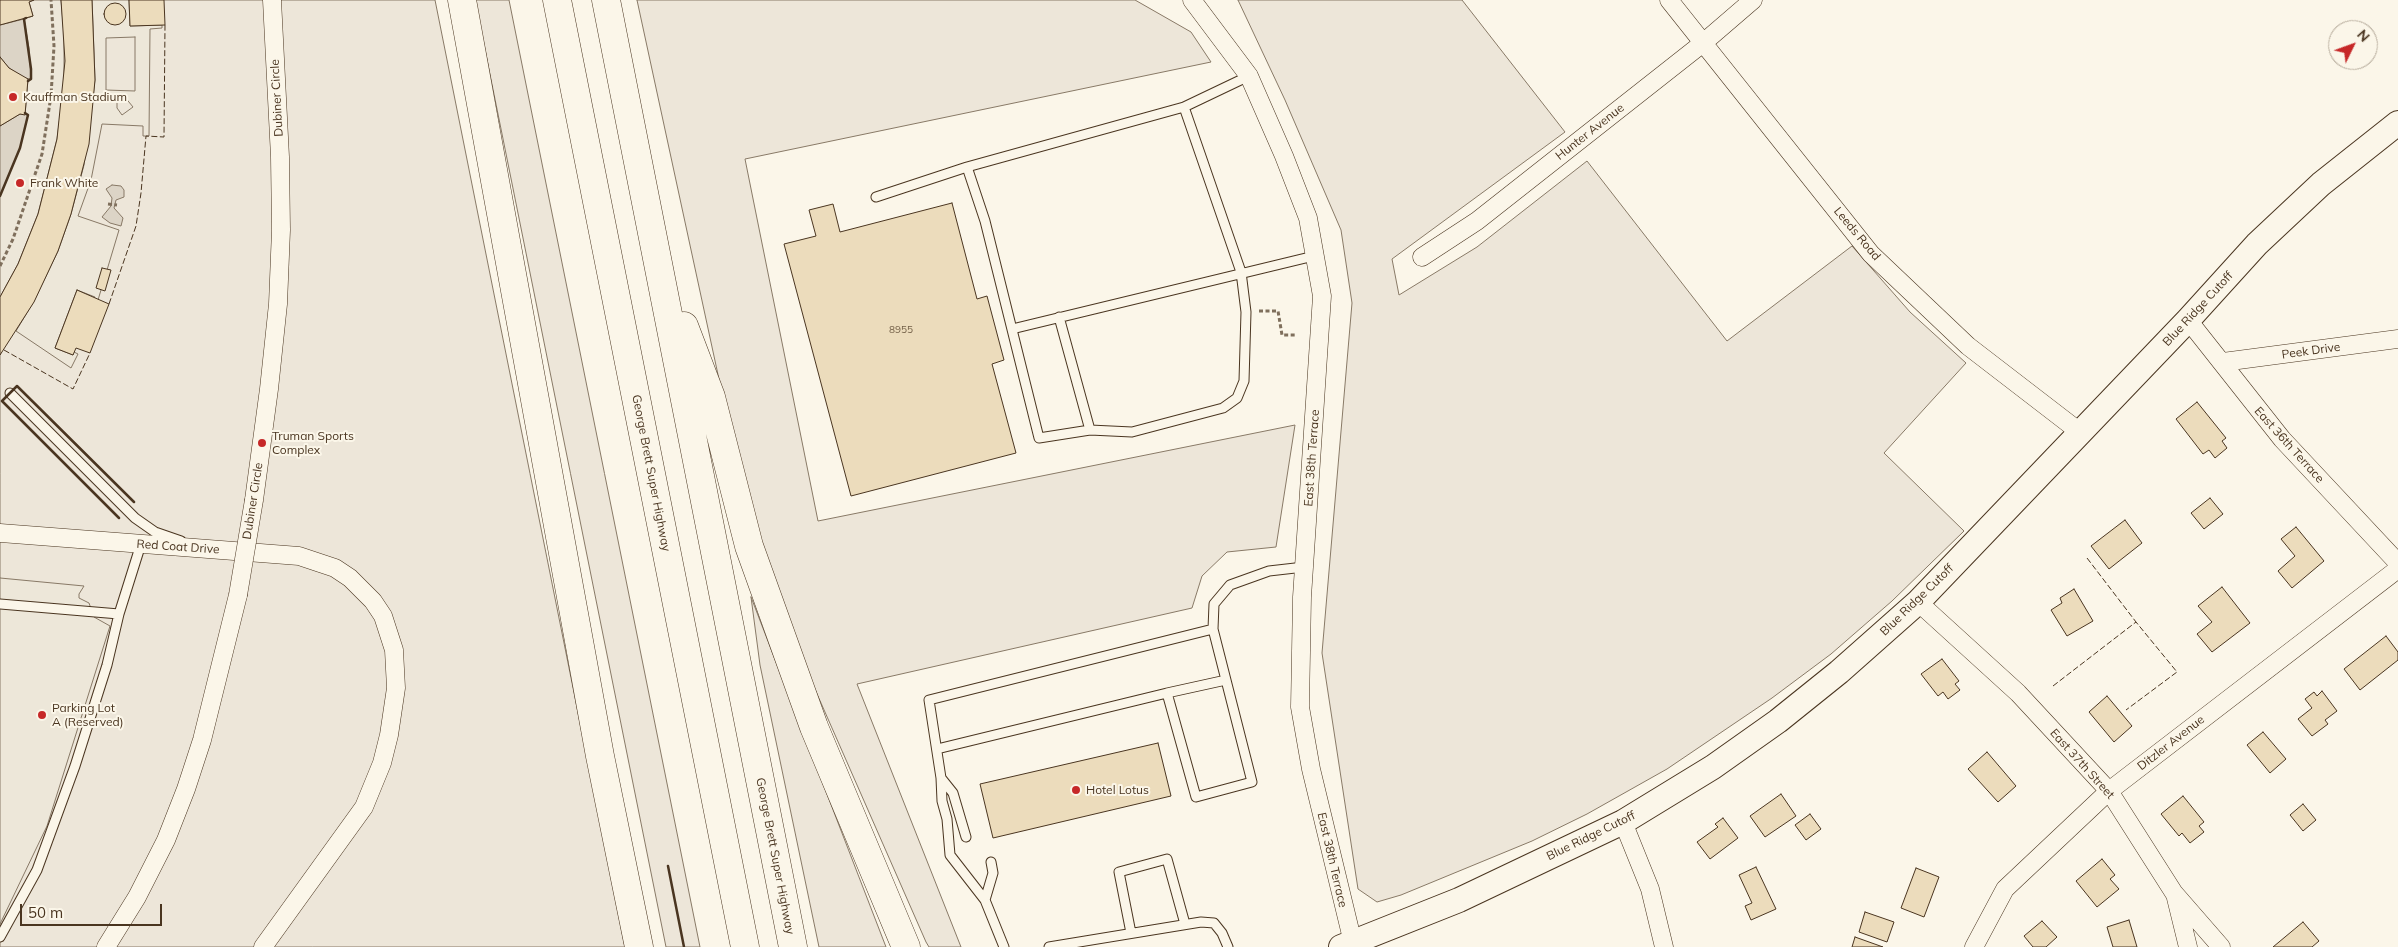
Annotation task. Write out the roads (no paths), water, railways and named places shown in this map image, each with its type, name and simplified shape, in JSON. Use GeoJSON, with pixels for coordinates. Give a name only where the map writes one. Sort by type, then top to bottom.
{"type":"FeatureCollection","features":[{"type":"Feature","properties":{"kind":"highway"},"geometry":{"type":"LineString","coordinates":[[462,0],[600,756],[639,947]]}},
{"type":"Feature","properties":{"kind":"highway"},"geometry":{"type":"LineString","coordinates":[[549,0],[563,28]]}},
{"type":"Feature","properties":{"kind":"highway","name":"George Brett Super Highway"},"geometry":{"type":"LineString","coordinates":[[557,0],[745,947]]}},
{"type":"Feature","properties":{"kind":"highway","name":"George Brett Super Highway"},"geometry":{"type":"LineString","coordinates":[[606,0],[793,947]]}},
{"type":"Feature","properties":{"kind":"highway"},"geometry":{"type":"LineString","coordinates":[[656,255],[711,397],[748,546],[814,727],[906,947]]}},
{"type":"Feature","properties":{"kind":"main road","name":"Blue Ridge Cutoff"},"geometry":{"type":"LineString","coordinates":[[1349,946],[1459,900],[1623,822],[1713,767],[1778,721],[1840,672],[1918,602],[2188,320],[2257,244],[2321,184],[2398,123]]}},
{"type":"Feature","properties":{"kind":"street","name":"Dubiner Circle"},"geometry":{"type":"LineString","coordinates":[[106,947],[137,896],[166,840],[186,788],[202,740],[238,595],[270,390],[278,304],[281,230],[280,157],[272,0]]}},
{"type":"Feature","properties":{"kind":"street","name":"East 38th Terrace"},"geometry":{"type":"LineString","coordinates":[[1192,0],[1248,76],[1284,156],[1308,218],[1322,296],[1299,649],[1300,707],[1311,769],[1349,946]]}},
{"type":"Feature","properties":{"kind":"street","name":"Leeds Road"},"geometry":{"type":"LineString","coordinates":[[1669,0],[1871,254],[1968,346],[2081,432]]}},
{"type":"Feature","properties":{"kind":"street","name":"Hunter Avenue"},"geometry":{"type":"LineString","coordinates":[[1422,257],[1477,221],[1703,43],[1754,0]]}},
{"type":"Feature","properties":{"kind":"street","name":"East 36th Terrace"},"geometry":{"type":"LineString","coordinates":[[2188,320],[2282,439],[2398,563]]}},
{"type":"Feature","properties":{"kind":"street","name":"Peek Drive"},"geometry":{"type":"LineString","coordinates":[[2223,362],[2398,339]]}},
{"type":"Feature","properties":{"kind":"street","name":"Red Coat Drive"},"geometry":{"type":"LineString","coordinates":[[0,533],[299,556],[335,568],[350,578],[373,601],[383,616],[394,650],[396,688],[393,715],[382,763],[373,789],[353,824],[263,947]]}},
{"type":"Feature","properties":{"kind":"street","name":"Ditzler Avenue"},"geometry":{"type":"LineString","coordinates":[[1974,947],[2005,889],[2109,791],[2398,569]]}},
{"type":"Feature","properties":{"kind":"street","name":"East 37th Street"},"geometry":{"type":"LineString","coordinates":[[1918,602],[2018,693],[2109,791],[2174,893],[2220,947]]}},
{"type":"Feature","properties":{"kind":"street"},"geometry":{"type":"LineString","coordinates":[[1623,822],[1650,889],[1664,947]]}},
{"type":"Feature","properties":{"kind":"street"},"geometry":{"type":"LineString","coordinates":[[2174,893],[2188,947]]}},
{"type":"Feature","properties":{"kind":"lane"},"geometry":{"type":"LineString","coordinates":[[876,197],[967,167],[1184,107],[1248,76]]}},
{"type":"Feature","properties":{"kind":"lane"},"geometry":{"type":"LineString","coordinates":[[967,167],[984,221],[1040,438],[1090,430],[1132,432],[1223,408],[1237,398],[1244,381],[1246,312],[1241,272],[1184,107]]}},
{"type":"Feature","properties":{"kind":"lane"},"geometry":{"type":"LineString","coordinates":[[1012,329],[1241,272],[1276,267],[1314,256]]}},
{"type":"Feature","properties":{"kind":"lane"},"geometry":{"type":"LineString","coordinates":[[1059,318],[1090,430]]}},
{"type":"Feature","properties":{"kind":"lane"},"geometry":{"type":"LineString","coordinates":[[10,393],[135,518],[155,532],[205,549]]}},
{"type":"Feature","properties":{"kind":"lane"},"geometry":{"type":"LineString","coordinates":[[0,937],[13,916],[40,861],[75,766],[141,544]]}},
{"type":"Feature","properties":{"kind":"lane"},"geometry":{"type":"LineString","coordinates":[[1167,694],[1196,797],[1252,782],[1213,629],[1214,604],[1230,585],[1269,571],[1304,567]]}},
{"type":"Feature","properties":{"kind":"lane"},"geometry":{"type":"LineString","coordinates":[[0,604],[119,614]]}},
{"type":"Feature","properties":{"kind":"lane"},"geometry":{"type":"LineString","coordinates":[[1004,947],[985,900],[950,855],[947,819],[942,801],[941,778],[929,700],[1213,629]]}},
{"type":"Feature","properties":{"kind":"lane"},"geometry":{"type":"LineString","coordinates":[[937,749],[1226,680]]}},
{"type":"Feature","properties":{"kind":"lane"},"geometry":{"type":"LineString","coordinates":[[941,778],[953,793],[966,837]]}},
{"type":"Feature","properties":{"kind":"lane"},"geometry":{"type":"LineString","coordinates":[[1131,933],[1119,872],[1167,859],[1185,924]]}},
{"type":"Feature","properties":{"kind":"lane"},"geometry":{"type":"LineString","coordinates":[[985,900],[993,873],[991,862]]}},
{"type":"Feature","properties":{"kind":"lane"},"geometry":{"type":"LineString","coordinates":[[1049,947],[1185,924],[1214,923],[1222,933],[1228,947]]}},
{"type":"Feature","properties":{"kind":"place","name":"Kauffman Stadium"},"geometry":{"type":"Point","coordinates":[13,97]}},
{"type":"Feature","properties":{"kind":"place","name":"Frank White"},"geometry":{"type":"Point","coordinates":[20,183]}},
{"type":"Feature","properties":{"kind":"place","name":"Truman Sports Complex"},"geometry":{"type":"Point","coordinates":[262,443]}},
{"type":"Feature","properties":{"kind":"place","name":"Parking Lot A (Reserved)"},"geometry":{"type":"Point","coordinates":[42,715]}},
{"type":"Feature","properties":{"kind":"place","name":"Hotel Lotus"},"geometry":{"type":"Point","coordinates":[1076,790]}}]}
